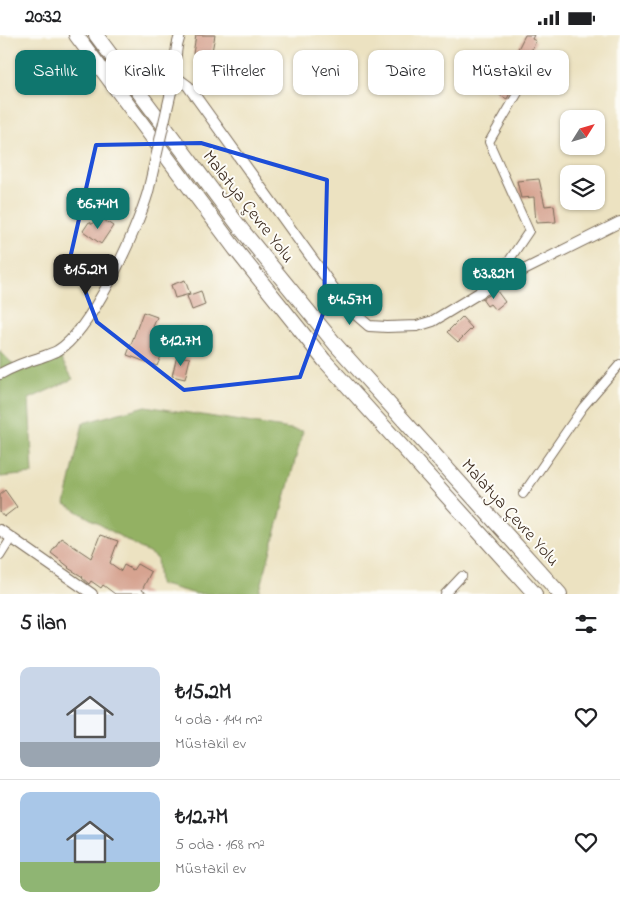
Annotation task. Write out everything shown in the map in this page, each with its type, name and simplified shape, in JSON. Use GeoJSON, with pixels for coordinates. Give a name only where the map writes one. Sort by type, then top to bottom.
{"type":"FeatureCollection","features":[{"type":"Feature","properties":{"kind":"highway","name":"Malatya Çevre Yolu"},"geometry":{"type":"LineString","coordinates":[[76,35],[236,250],[324,360],[535,594]]}},
{"type":"Feature","properties":{"kind":"highway","name":"Malatya Çevre Yolu"},"geometry":{"type":"LineString","coordinates":[[96,35],[242,230],[336,345],[560,594]]}},
{"type":"Feature","properties":{"kind":"street"},"geometry":{"type":"LineString","coordinates":[[176,50],[180,35]]}},
{"type":"Feature","properties":{"kind":"street"},"geometry":{"type":"LineString","coordinates":[[183,82],[188,86],[348,307],[369,326],[417,326],[434,321],[475,295],[538,262],[620,223]]}},
{"type":"Feature","properties":{"kind":"street"},"geometry":{"type":"LineString","coordinates":[[0,374],[14,366],[57,351],[76,336],[115,273],[143,209],[169,95]]}},
{"type":"Feature","properties":{"kind":"street"},"geometry":{"type":"LineString","coordinates":[[475,295],[508,262],[529,231],[489,141],[516,95]]}},
{"type":"Feature","properties":{"kind":"street"},"geometry":{"type":"LineString","coordinates":[[523,493],[583,407],[620,364]]}},
{"type":"Feature","properties":{"kind":"street"},"geometry":{"type":"LineString","coordinates":[[0,530],[92,594]]}},
{"type":"Feature","properties":{"kind":"street"},"geometry":{"type":"LineString","coordinates":[[0,556],[12,537]]}},
{"type":"Feature","properties":{"kind":"street"},"geometry":{"type":"LineString","coordinates":[[445,594],[462,576]]}},
{"type":"Feature","properties":{"kind":"highlighted area"},"geometry":{"type":"Polygon","coordinates":[[[201,143],[327,180],[324,311],[300,377],[184,390],[97,322],[71,254],[96,145],[201,143]]]}},
{"type":"Feature","properties":{"kind":"green space"},"geometry":{"type":"Polygon","coordinates":[[[0,351],[15,366],[57,352],[73,379],[29,399],[33,474],[0,477],[0,351]]]}},
{"type":"Feature","properties":{"kind":"green space"},"geometry":{"type":"Polygon","coordinates":[[[145,406],[303,431],[259,594],[196,594],[159,584],[157,558],[65,504],[83,423],[145,406]]]}},
{"type":"Feature","properties":{"kind":"building"},"geometry":{"type":"Polygon","coordinates":[[[196,35],[215,35],[212,50],[194,50],[196,35]]]}},
{"type":"Feature","properties":{"kind":"building"},"geometry":{"type":"Polygon","coordinates":[[[525,35],[534,35],[532,39],[536,41],[532,50],[518,50],[525,35]]]}},
{"type":"Feature","properties":{"kind":"building"},"geometry":{"type":"Polygon","coordinates":[[[500,95],[509,95],[507,99],[500,95]]]}},
{"type":"Feature","properties":{"kind":"building"},"geometry":{"type":"Polygon","coordinates":[[[539,179],[545,206],[554,205],[556,222],[536,223],[534,197],[521,198],[517,181],[539,179]]]}},
{"type":"Feature","properties":{"kind":"building"},"geometry":{"type":"Polygon","coordinates":[[[98,216],[113,226],[101,244],[83,231],[89,222],[93,224],[98,216]]]}},
{"type":"Feature","properties":{"kind":"building"},"geometry":{"type":"Polygon","coordinates":[[[185,280],[190,294],[175,298],[171,285],[185,280]]]}},
{"type":"Feature","properties":{"kind":"building"},"geometry":{"type":"Polygon","coordinates":[[[201,291],[205,305],[192,310],[187,296],[201,291]]]}},
{"type":"Feature","properties":{"kind":"building"},"geometry":{"type":"Polygon","coordinates":[[[497,291],[505,302],[495,310],[490,304],[487,306],[482,299],[497,291]]]}},
{"type":"Feature","properties":{"kind":"building"},"geometry":{"type":"Polygon","coordinates":[[[143,312],[157,317],[153,327],[170,334],[157,366],[127,355],[143,312]]]}},
{"type":"Feature","properties":{"kind":"building"},"geometry":{"type":"Polygon","coordinates":[[[462,317],[472,328],[458,342],[447,332],[462,317]]]}},
{"type":"Feature","properties":{"kind":"building"},"geometry":{"type":"Polygon","coordinates":[[[177,356],[190,358],[185,379],[172,376],[177,356]]]}},
{"type":"Feature","properties":{"kind":"building"},"geometry":{"type":"Polygon","coordinates":[[[5,490],[17,507],[4,517],[0,512],[0,494],[5,490]]]}},
{"type":"Feature","properties":{"kind":"building"},"geometry":{"type":"Polygon","coordinates":[[[100,535],[118,541],[110,563],[121,571],[124,565],[133,570],[137,564],[151,572],[142,590],[148,594],[115,594],[103,585],[101,588],[91,581],[89,584],[83,577],[68,568],[51,553],[61,538],[91,558],[100,535]]]}}]}
